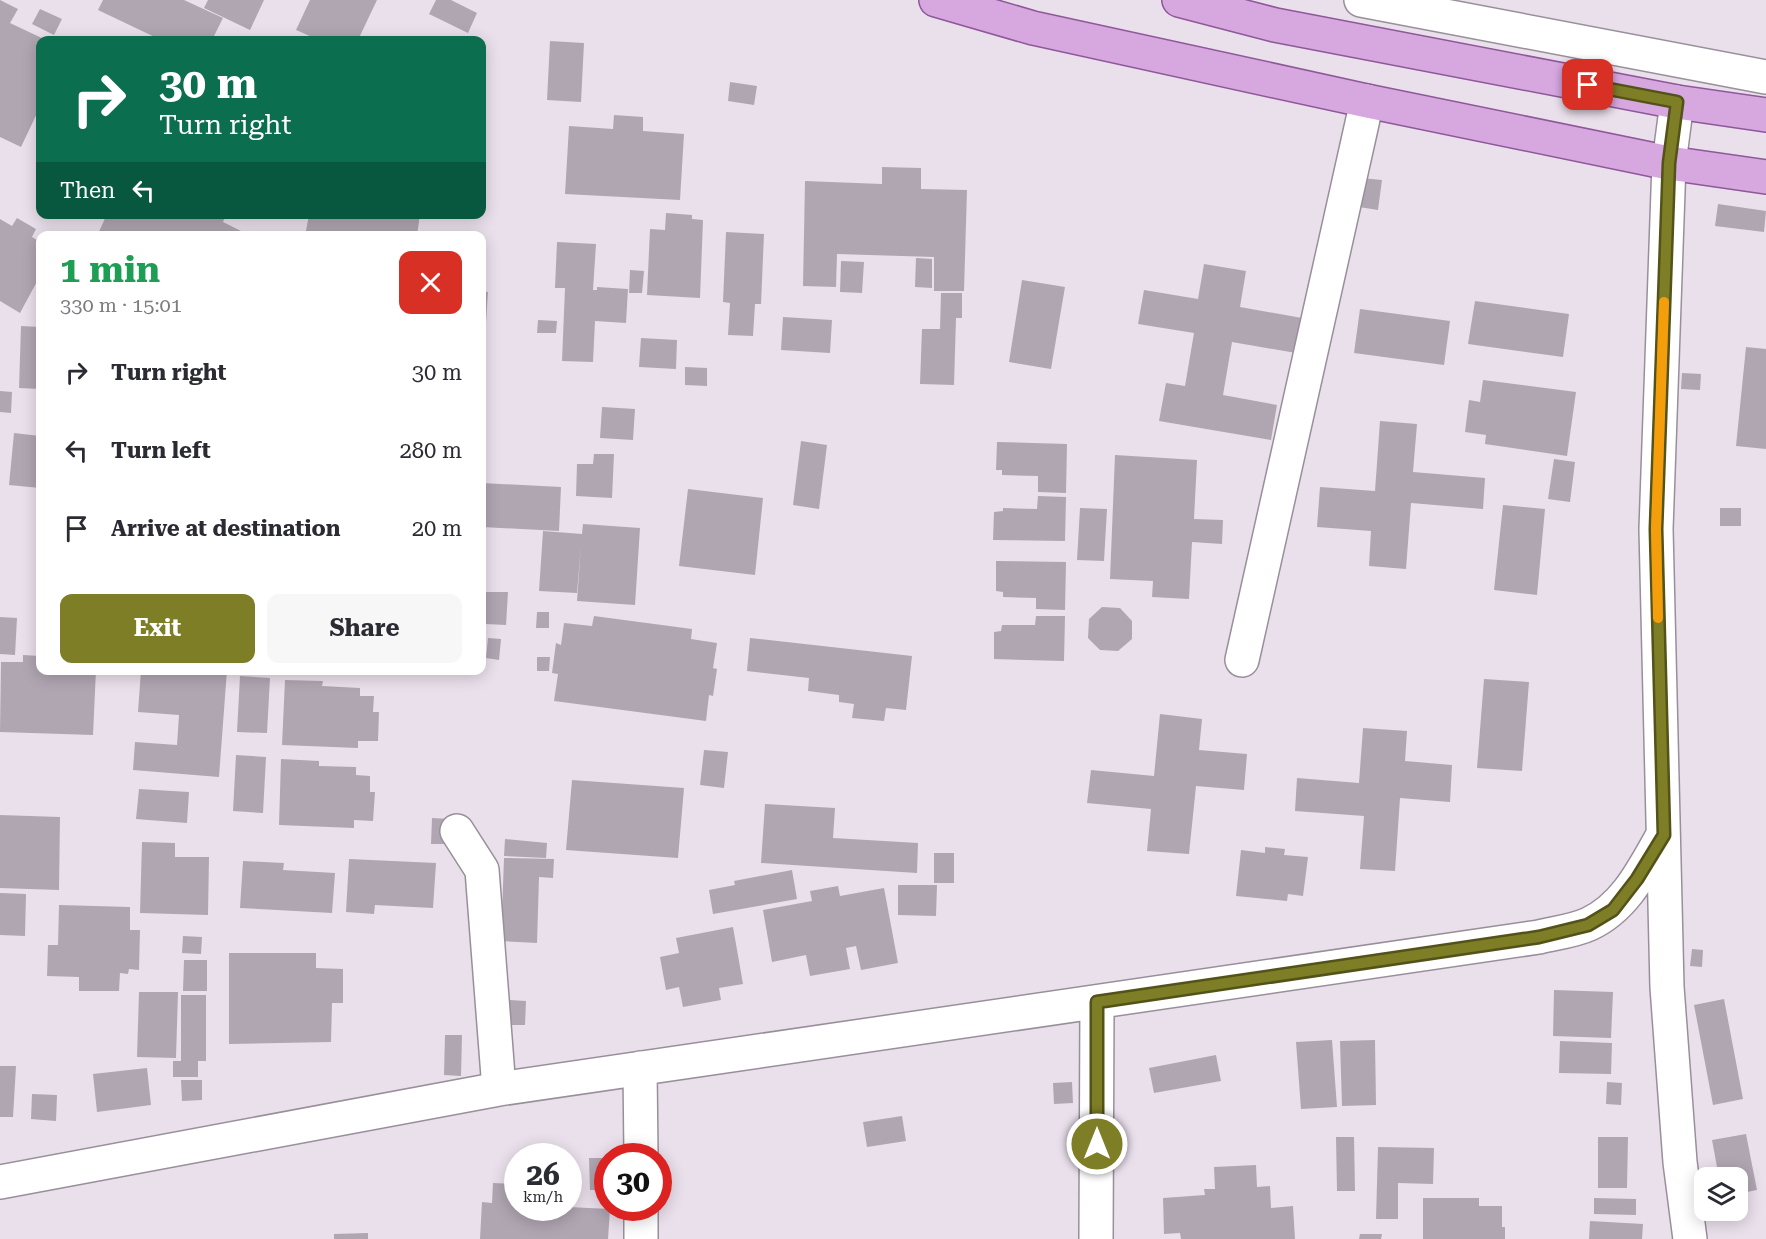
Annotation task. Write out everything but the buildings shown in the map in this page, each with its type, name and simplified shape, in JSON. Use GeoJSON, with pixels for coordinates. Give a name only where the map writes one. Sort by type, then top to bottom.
{"type":"FeatureCollection","features":[{"type":"Feature","properties":{"kind":"main road"},"geometry":{"type":"LineString","coordinates":[[936,0],[1033,28],[1367,101],[1669,163],[1766,177]]}},
{"type":"Feature","properties":{"kind":"main road"},"geometry":{"type":"LineString","coordinates":[[1179,0],[1275,25],[1677,102],[1766,115]]}},
{"type":"Feature","properties":{"kind":"street"},"geometry":{"type":"LineString","coordinates":[[1361,0],[1766,76]]}},
{"type":"Feature","properties":{"kind":"street"},"geometry":{"type":"LineString","coordinates":[[1242,660],[1367,101]]}},
{"type":"Feature","properties":{"kind":"street"},"geometry":{"type":"LineString","coordinates":[[1677,102],[1669,163],[1656,529],[1667,987],[1680,1162],[1690,1239]]}},
{"type":"Feature","properties":{"kind":"street"},"geometry":{"type":"LineString","coordinates":[[457,831],[482,870],[499,1089]]}},
{"type":"Feature","properties":{"kind":"street"},"geometry":{"type":"LineString","coordinates":[[0,1182],[499,1089],[1539,937],[1588,925],[1613,910],[1637,879],[1664,835]]}},
{"type":"Feature","properties":{"kind":"street"},"geometry":{"type":"LineString","coordinates":[[1096,1239],[1097,1002]]}},
{"type":"Feature","properties":{"kind":"street"},"geometry":{"type":"LineString","coordinates":[[640,1068],[641,1143]]}},
{"type":"Feature","properties":{"kind":"street"},"geometry":{"type":"LineString","coordinates":[[641,1221],[641,1239]]}},
{"type":"Feature","properties":{"kind":"slow traffic"},"geometry":{"type":"LineString","coordinates":[[1658,618],[1656,529],[1664,302]]}},
{"type":"Feature","properties":{"kind":"route"},"geometry":{"type":"LineString","coordinates":[[1097,1144],[1097,1002],[1539,937],[1588,925],[1613,910],[1637,879],[1664,835],[1656,529],[1669,163],[1677,102],[1588,85]]}}]}
